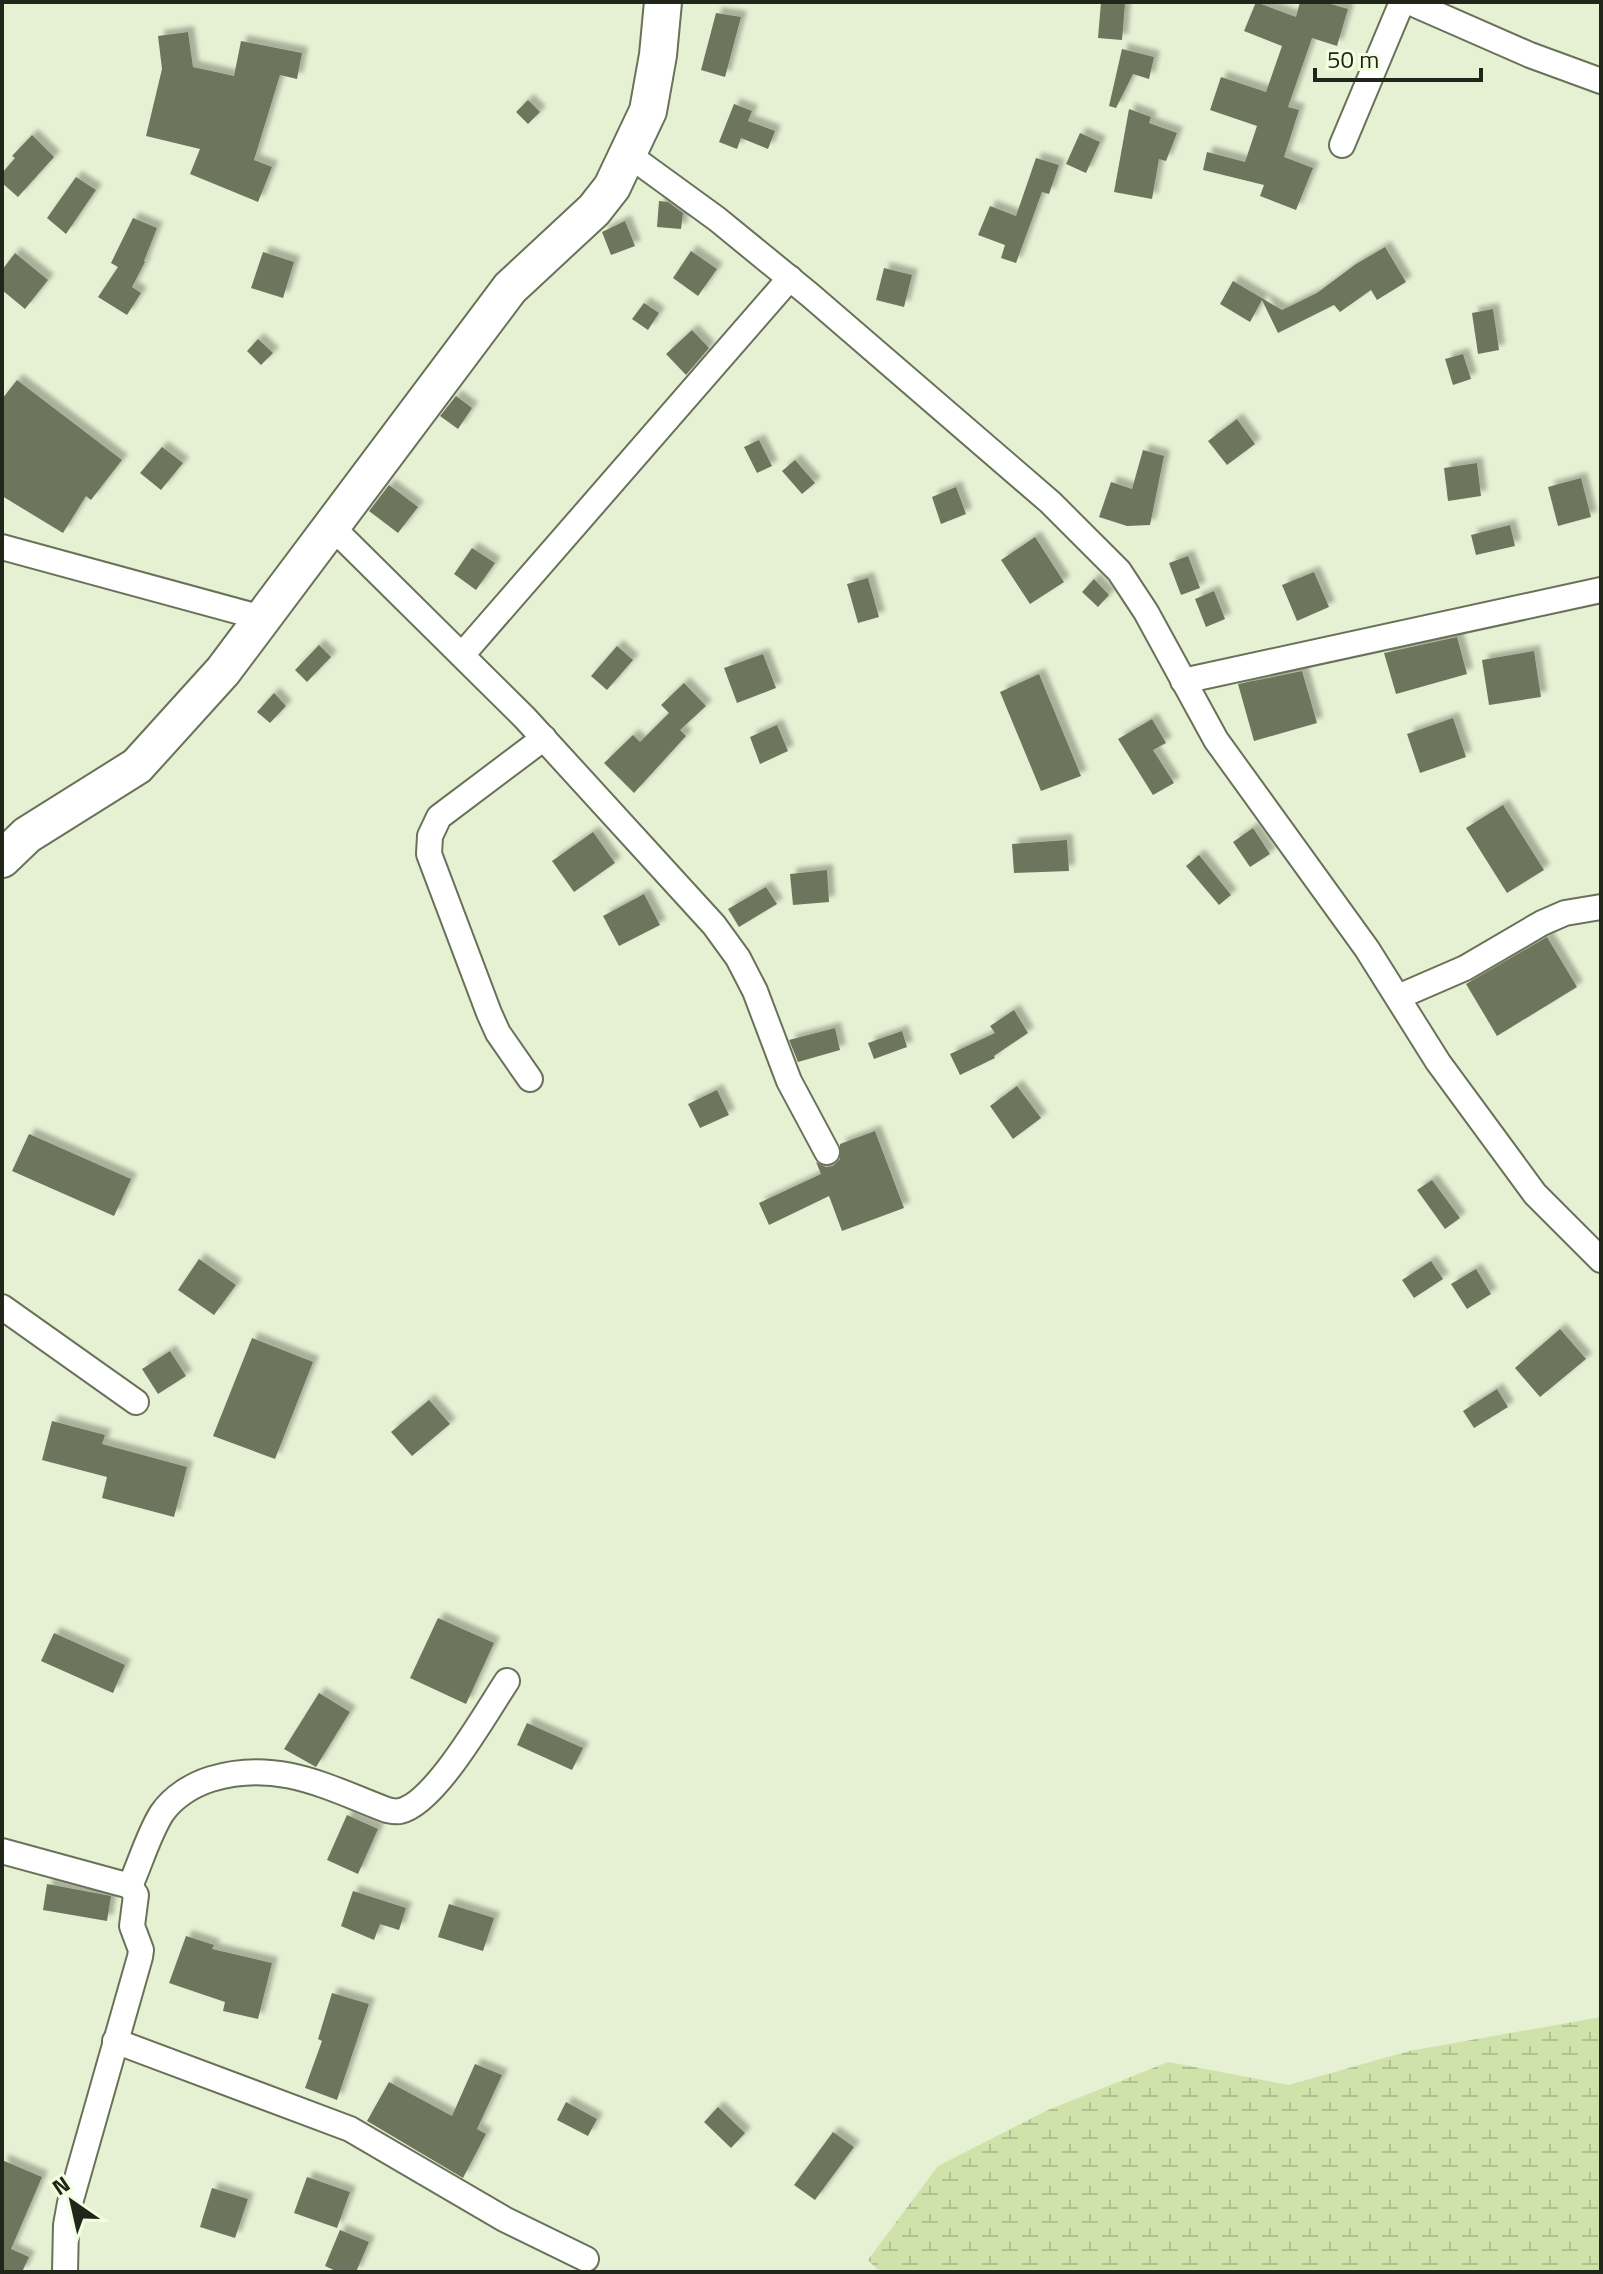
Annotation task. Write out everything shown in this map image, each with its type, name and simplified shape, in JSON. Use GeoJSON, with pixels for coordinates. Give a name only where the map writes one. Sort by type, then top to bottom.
{"type":"FeatureCollection","features":[{"type":"Feature","properties":{"kind":"main road"},"geometry":{"type":"LineString","coordinates":[[2,859],[27,835],[137,766],[223,671],[510,288],[594,210],[612,187],[648,111],[663,2]]}},
{"type":"Feature","properties":{"kind":"street"},"geometry":{"type":"LineString","coordinates":[[1342,145],[1402,2]]}},
{"type":"Feature","properties":{"kind":"street"},"geometry":{"type":"LineString","coordinates":[[1409,2],[1530,55],[1601,81]]}},
{"type":"Feature","properties":{"kind":"street"},"geometry":{"type":"LineString","coordinates":[[629,155],[717,219],[790,278],[1050,502],[1119,571],[1146,612],[1216,740],[1367,949],[1438,1062],[1535,1194],[1601,1260]]}},
{"type":"Feature","properties":{"kind":"street"},"geometry":{"type":"LineString","coordinates":[[462,655],[790,278]]}},
{"type":"Feature","properties":{"kind":"street"},"geometry":{"type":"LineString","coordinates":[[331,526],[544,738],[714,925],[738,958],[755,991],[789,1081],[827,1152]]}},
{"type":"Feature","properties":{"kind":"street"},"geometry":{"type":"LineString","coordinates":[[2,547],[262,618]]}},
{"type":"Feature","properties":{"kind":"street"},"geometry":{"type":"LineString","coordinates":[[1183,681],[1601,590]]}},
{"type":"Feature","properties":{"kind":"street"},"geometry":{"type":"LineString","coordinates":[[530,1079],[498,1033],[489,1013],[429,854],[430,836],[439,817],[544,738]]}},
{"type":"Feature","properties":{"kind":"street"},"geometry":{"type":"LineString","coordinates":[[1398,997],[1465,968],[1542,923],[1565,913],[1601,907]]}},
{"type":"Feature","properties":{"kind":"street"},"geometry":{"type":"LineString","coordinates":[[2,1307],[136,1402]]}},
{"type":"Feature","properties":{"kind":"street"},"geometry":{"type":"LineString","coordinates":[[130,1886],[161,1814],[178,1796],[200,1783],[232,1773],[272,1771],[309,1780],[387,1810],[401,1811],[413,1805],[447,1772],[507,1681]]}},
{"type":"Feature","properties":{"kind":"street"},"geometry":{"type":"LineString","coordinates":[[2,1851],[130,1886],[136,1895],[132,1926],[141,1950],[70,2203],[65,2272]]}},
{"type":"Feature","properties":{"kind":"street"},"geometry":{"type":"LineString","coordinates":[[115,2041],[350,2129],[504,2219],[586,2259]]}},
{"type":"Feature","properties":{"kind":"green space"},"geometry":{"type":"Polygon","coordinates":[[[1601,2017],[1601,2272],[880,2272],[868,2260],[938,2166],[1048,2110],[1168,2062],[1289,2085],[1409,2051],[1601,2017]]]}},
{"type":"Feature","properties":{"kind":"building"},"geometry":{"type":"Polygon","coordinates":[[[1101,2],[1125,4],[1122,40],[1098,38],[1101,2]]]}},
{"type":"Feature","properties":{"kind":"building"},"geometry":{"type":"Polygon","coordinates":[[[1256,2],[1296,17],[1300,2],[1324,2],[1348,9],[1337,46],[1312,38],[1288,107],[1299,110],[1284,157],[1313,168],[1296,210],[1260,196],[1264,185],[1203,170],[1207,152],[1245,162],[1257,126],[1210,110],[1221,77],[1266,92],[1282,46],[1244,31],[1256,2]]]}},
{"type":"Feature","properties":{"kind":"building"},"geometry":{"type":"Polygon","coordinates":[[[716,13],[741,17],[725,77],[701,70],[716,13]]]}},
{"type":"Feature","properties":{"kind":"building"},"geometry":{"type":"Polygon","coordinates":[[[188,32],[193,67],[234,76],[241,41],[302,53],[297,79],[280,75],[254,160],[272,167],[258,202],[190,174],[200,149],[146,136],[162,69],[158,36],[188,32]]]}},
{"type":"Feature","properties":{"kind":"building"},"geometry":{"type":"Polygon","coordinates":[[[1122,49],[1154,57],[1149,79],[1133,74],[1116,108],[1109,106],[1122,49]]]}},
{"type":"Feature","properties":{"kind":"building"},"geometry":{"type":"Polygon","coordinates":[[[528,100],[540,112],[528,124],[516,112],[528,100]]]}},
{"type":"Feature","properties":{"kind":"building"},"geometry":{"type":"Polygon","coordinates":[[[734,104],[752,111],[748,121],[775,131],[768,149],[741,138],[737,149],[719,142],[734,104]]]}},
{"type":"Feature","properties":{"kind":"building"},"geometry":{"type":"Polygon","coordinates":[[[1129,109],[1151,117],[1149,123],[1177,133],[1166,161],[1159,159],[1152,199],[1114,192],[1129,109]]]}},
{"type":"Feature","properties":{"kind":"building"},"geometry":{"type":"Polygon","coordinates":[[[1080,133],[1100,142],[1086,173],[1066,164],[1080,133]]]}},
{"type":"Feature","properties":{"kind":"building"},"geometry":{"type":"Polygon","coordinates":[[[32,135],[54,157],[18,197],[2,183],[2,173],[15,158],[12,156],[32,135]]]}},
{"type":"Feature","properties":{"kind":"building"},"geometry":{"type":"Polygon","coordinates":[[[1036,158],[1059,165],[1049,194],[1042,192],[1016,263],[1001,258],[1005,245],[978,235],[990,206],[1016,216],[1036,158]]]}},
{"type":"Feature","properties":{"kind":"building"},"geometry":{"type":"Polygon","coordinates":[[[76,177],[96,190],[66,234],[47,218],[76,177]]]}},
{"type":"Feature","properties":{"kind":"building"},"geometry":{"type":"Polygon","coordinates":[[[659,201],[668,202],[683,213],[681,229],[657,227],[659,201]]]}},
{"type":"Feature","properties":{"kind":"building"},"geometry":{"type":"Polygon","coordinates":[[[133,218],[157,228],[132,287],[141,293],[127,315],[98,297],[118,267],[111,263],[133,218]]]}},
{"type":"Feature","properties":{"kind":"building"},"geometry":{"type":"Polygon","coordinates":[[[625,221],[635,246],[611,255],[602,232],[625,221]]]}},
{"type":"Feature","properties":{"kind":"building"},"geometry":{"type":"Polygon","coordinates":[[[1385,247],[1406,282],[1377,300],[1371,290],[1340,312],[1334,305],[1278,333],[1262,300],[1250,322],[1220,304],[1233,281],[1282,310],[1317,293],[1385,247]]]}},
{"type":"Feature","properties":{"kind":"building"},"geometry":{"type":"Polygon","coordinates":[[[691,251],[717,269],[698,296],[673,278],[691,251]]]}},
{"type":"Feature","properties":{"kind":"building"},"geometry":{"type":"Polygon","coordinates":[[[263,252],[294,262],[283,298],[251,288],[263,252]]]}},
{"type":"Feature","properties":{"kind":"building"},"geometry":{"type":"Polygon","coordinates":[[[15,253],[48,280],[25,309],[2,290],[2,270],[15,253]]]}},
{"type":"Feature","properties":{"kind":"building"},"geometry":{"type":"Polygon","coordinates":[[[884,268],[912,275],[904,307],[876,300],[884,268]]]}},
{"type":"Feature","properties":{"kind":"building"},"geometry":{"type":"Polygon","coordinates":[[[644,303],[659,313],[648,330],[632,319],[644,303]]]}},
{"type":"Feature","properties":{"kind":"building"},"geometry":{"type":"Polygon","coordinates":[[[1493,309],[1499,350],[1478,354],[1472,313],[1493,309]]]}},
{"type":"Feature","properties":{"kind":"building"},"geometry":{"type":"Polygon","coordinates":[[[692,330],[709,348],[686,375],[666,354],[692,330]]]}},
{"type":"Feature","properties":{"kind":"building"},"geometry":{"type":"Polygon","coordinates":[[[258,339],[273,353],[261,365],[247,351],[258,339]]]}},
{"type":"Feature","properties":{"kind":"building"},"geometry":{"type":"Polygon","coordinates":[[[1463,354],[1471,379],[1453,385],[1445,359],[1463,354]]]}},
{"type":"Feature","properties":{"kind":"building"},"geometry":{"type":"Polygon","coordinates":[[[17,380],[122,460],[91,500],[86,496],[63,533],[2,496],[2,399],[17,380]]]}},
{"type":"Feature","properties":{"kind":"building"},"geometry":{"type":"Polygon","coordinates":[[[456,396],[472,408],[458,429],[440,416],[456,396]]]}},
{"type":"Feature","properties":{"kind":"building"},"geometry":{"type":"Polygon","coordinates":[[[1237,419],[1255,444],[1227,465],[1208,441],[1237,419]]]}},
{"type":"Feature","properties":{"kind":"building"},"geometry":{"type":"Polygon","coordinates":[[[759,440],[772,466],[757,473],[744,447],[759,440]]]}},
{"type":"Feature","properties":{"kind":"building"},"geometry":{"type":"Polygon","coordinates":[[[162,447],[183,463],[161,490],[140,473],[162,447]]]}},
{"type":"Feature","properties":{"kind":"building"},"geometry":{"type":"Polygon","coordinates":[[[1143,450],[1164,456],[1150,525],[1127,526],[1099,517],[1111,482],[1132,489],[1143,450]]]}},
{"type":"Feature","properties":{"kind":"building"},"geometry":{"type":"Polygon","coordinates":[[[795,460],[815,483],[802,494],[782,471],[795,460]]]}},
{"type":"Feature","properties":{"kind":"building"},"geometry":{"type":"Polygon","coordinates":[[[1477,463],[1481,496],[1448,501],[1444,468],[1477,463]]]}},
{"type":"Feature","properties":{"kind":"building"},"geometry":{"type":"Polygon","coordinates":[[[1581,478],[1591,517],[1558,526],[1548,487],[1581,478]]]}},
{"type":"Feature","properties":{"kind":"building"},"geometry":{"type":"Polygon","coordinates":[[[389,485],[418,507],[398,533],[369,511],[389,485]]]}},
{"type":"Feature","properties":{"kind":"building"},"geometry":{"type":"Polygon","coordinates":[[[956,487],[966,514],[941,524],[932,497],[956,487]]]}},
{"type":"Feature","properties":{"kind":"building"},"geometry":{"type":"Polygon","coordinates":[[[1510,525],[1515,546],[1476,555],[1471,535],[1510,525]]]}},
{"type":"Feature","properties":{"kind":"building"},"geometry":{"type":"Polygon","coordinates":[[[1035,537],[1064,582],[1030,604],[1001,560],[1035,537]]]}},
{"type":"Feature","properties":{"kind":"building"},"geometry":{"type":"Polygon","coordinates":[[[472,548],[495,563],[476,590],[454,574],[472,548]]]}},
{"type":"Feature","properties":{"kind":"building"},"geometry":{"type":"Polygon","coordinates":[[[1188,556],[1200,588],[1181,595],[1169,563],[1188,556]]]}},
{"type":"Feature","properties":{"kind":"building"},"geometry":{"type":"Polygon","coordinates":[[[1314,572],[1329,607],[1297,621],[1282,585],[1314,572]]]}},
{"type":"Feature","properties":{"kind":"building"},"geometry":{"type":"Polygon","coordinates":[[[868,578],[879,617],[858,623],[847,584],[868,578]]]}},
{"type":"Feature","properties":{"kind":"building"},"geometry":{"type":"Polygon","coordinates":[[[1094,579],[1109,595],[1098,607],[1082,592],[1094,579]]]}},
{"type":"Feature","properties":{"kind":"building"},"geometry":{"type":"Polygon","coordinates":[[[1214,591],[1225,619],[1206,627],[1195,599],[1214,591]]]}},
{"type":"Feature","properties":{"kind":"building"},"geometry":{"type":"Polygon","coordinates":[[[1457,637],[1467,674],[1396,694],[1384,653],[1457,637]]]}},
{"type":"Feature","properties":{"kind":"building"},"geometry":{"type":"Polygon","coordinates":[[[319,645],[331,657],[307,682],[295,670],[319,645]]]}},
{"type":"Feature","properties":{"kind":"building"},"geometry":{"type":"Polygon","coordinates":[[[617,646],[633,660],[607,690],[591,676],[617,646]]]}},
{"type":"Feature","properties":{"kind":"building"},"geometry":{"type":"Polygon","coordinates":[[[1534,651],[1541,697],[1489,705],[1482,660],[1534,651]]]}},
{"type":"Feature","properties":{"kind":"building"},"geometry":{"type":"Polygon","coordinates":[[[763,654],[776,688],[737,703],[724,668],[763,654]]]}},
{"type":"Feature","properties":{"kind":"building"},"geometry":{"type":"Polygon","coordinates":[[[1302,671],[1317,723],[1254,741],[1238,684],[1302,671]]]}},
{"type":"Feature","properties":{"kind":"building"},"geometry":{"type":"Polygon","coordinates":[[[1039,674],[1081,776],[1041,791],[1000,692],[1039,674]]]}},
{"type":"Feature","properties":{"kind":"building"},"geometry":{"type":"Polygon","coordinates":[[[684,683],[706,706],[680,730],[686,736],[634,793],[604,763],[633,735],[640,742],[669,713],[661,705],[684,683]]]}},
{"type":"Feature","properties":{"kind":"building"},"geometry":{"type":"Polygon","coordinates":[[[274,693],[286,706],[270,723],[257,712],[274,693]]]}},
{"type":"Feature","properties":{"kind":"building"},"geometry":{"type":"Polygon","coordinates":[[[1453,718],[1466,757],[1420,773],[1407,734],[1453,718]]]}},
{"type":"Feature","properties":{"kind":"building"},"geometry":{"type":"Polygon","coordinates":[[[1152,719],[1166,743],[1153,750],[1174,783],[1153,795],[1118,739],[1152,719]]]}},
{"type":"Feature","properties":{"kind":"building"},"geometry":{"type":"Polygon","coordinates":[[[777,725],[788,751],[760,764],[750,737],[777,725]]]}},
{"type":"Feature","properties":{"kind":"building"},"geometry":{"type":"Polygon","coordinates":[[[1503,805],[1544,870],[1507,893],[1466,828],[1503,805]]]}},
{"type":"Feature","properties":{"kind":"building"},"geometry":{"type":"Polygon","coordinates":[[[1253,828],[1270,854],[1250,867],[1233,842],[1253,828]]]}},
{"type":"Feature","properties":{"kind":"building"},"geometry":{"type":"Polygon","coordinates":[[[593,832],[615,863],[574,892],[552,861],[593,832]]]}},
{"type":"Feature","properties":{"kind":"building"},"geometry":{"type":"Polygon","coordinates":[[[1067,840],[1069,871],[1014,873],[1012,844],[1067,840]]]}},
{"type":"Feature","properties":{"kind":"building"},"geometry":{"type":"Polygon","coordinates":[[[1199,855],[1231,895],[1219,905],[1186,866],[1199,855]]]}},
{"type":"Feature","properties":{"kind":"building"},"geometry":{"type":"Polygon","coordinates":[[[827,870],[829,902],[793,905],[790,874],[827,870]]]}},
{"type":"Feature","properties":{"kind":"building"},"geometry":{"type":"Polygon","coordinates":[[[766,887],[777,904],[739,927],[728,909],[766,887]]]}},
{"type":"Feature","properties":{"kind":"building"},"geometry":{"type":"Polygon","coordinates":[[[644,894],[660,925],[619,946],[603,916],[644,894]]]}},
{"type":"Feature","properties":{"kind":"building"},"geometry":{"type":"Polygon","coordinates":[[[1547,937],[1577,987],[1497,1036],[1466,984],[1547,937]]]}},
{"type":"Feature","properties":{"kind":"building"},"geometry":{"type":"Polygon","coordinates":[[[1014,1010],[1028,1033],[995,1058],[960,1075],[950,1054],[995,1033],[990,1026],[1014,1010]]]}},
{"type":"Feature","properties":{"kind":"building"},"geometry":{"type":"Polygon","coordinates":[[[835,1028],[840,1050],[798,1062],[789,1040],[835,1028]]]}},
{"type":"Feature","properties":{"kind":"building"},"geometry":{"type":"Polygon","coordinates":[[[902,1031],[907,1047],[874,1059],[868,1043],[902,1031]]]}},
{"type":"Feature","properties":{"kind":"building"},"geometry":{"type":"Polygon","coordinates":[[[1017,1086],[1041,1118],[1013,1139],[990,1106],[1017,1086]]]}},
{"type":"Feature","properties":{"kind":"building"},"geometry":{"type":"Polygon","coordinates":[[[717,1090],[729,1115],[700,1128],[688,1104],[717,1090]]]}},
{"type":"Feature","properties":{"kind":"building"},"geometry":{"type":"Polygon","coordinates":[[[875,1131],[904,1208],[842,1231],[829,1196],[769,1225],[759,1203],[821,1174],[816,1162],[826,1167],[833,1166],[840,1159],[840,1144],[875,1131]]]}},
{"type":"Feature","properties":{"kind":"building"},"geometry":{"type":"Polygon","coordinates":[[[29,1134],[131,1179],[114,1216],[12,1171],[29,1134]]]}},
{"type":"Feature","properties":{"kind":"building"},"geometry":{"type":"Polygon","coordinates":[[[1432,1180],[1460,1218],[1445,1229],[1417,1190],[1432,1180]]]}},
{"type":"Feature","properties":{"kind":"building"},"geometry":{"type":"Polygon","coordinates":[[[199,1259],[236,1285],[214,1315],[178,1290],[199,1259]]]}},
{"type":"Feature","properties":{"kind":"building"},"geometry":{"type":"Polygon","coordinates":[[[1431,1261],[1443,1279],[1414,1298],[1402,1280],[1431,1261]]]}},
{"type":"Feature","properties":{"kind":"building"},"geometry":{"type":"Polygon","coordinates":[[[1476,1269],[1491,1294],[1467,1309],[1451,1284],[1476,1269]]]}},
{"type":"Feature","properties":{"kind":"building"},"geometry":{"type":"Polygon","coordinates":[[[1560,1329],[1586,1359],[1540,1397],[1515,1368],[1560,1329]]]}},
{"type":"Feature","properties":{"kind":"building"},"geometry":{"type":"Polygon","coordinates":[[[252,1338],[313,1362],[275,1459],[213,1436],[252,1338]]]}},
{"type":"Feature","properties":{"kind":"building"},"geometry":{"type":"Polygon","coordinates":[[[170,1351],[186,1376],[158,1394],[142,1369],[170,1351]]]}},
{"type":"Feature","properties":{"kind":"building"},"geometry":{"type":"Polygon","coordinates":[[[1497,1389],[1508,1407],[1474,1428],[1463,1411],[1497,1389]]]}},
{"type":"Feature","properties":{"kind":"building"},"geometry":{"type":"Polygon","coordinates":[[[429,1400],[450,1424],[412,1456],[391,1432],[429,1400]]]}},
{"type":"Feature","properties":{"kind":"building"},"geometry":{"type":"Polygon","coordinates":[[[52,1421],[105,1435],[102,1444],[187,1467],[174,1517],[102,1498],[107,1477],[42,1460],[52,1421]]]}},
{"type":"Feature","properties":{"kind":"building"},"geometry":{"type":"Polygon","coordinates":[[[438,1618],[494,1643],[466,1704],[410,1678],[438,1618]]]}},
{"type":"Feature","properties":{"kind":"building"},"geometry":{"type":"Polygon","coordinates":[[[54,1633],[125,1665],[113,1693],[41,1661],[54,1633]]]}},
{"type":"Feature","properties":{"kind":"building"},"geometry":{"type":"Polygon","coordinates":[[[319,1693],[350,1712],[316,1767],[284,1749],[319,1693]]]}},
{"type":"Feature","properties":{"kind":"building"},"geometry":{"type":"Polygon","coordinates":[[[527,1723],[583,1748],[572,1770],[517,1745],[527,1723]]]}},
{"type":"Feature","properties":{"kind":"building"},"geometry":{"type":"Polygon","coordinates":[[[347,1815],[378,1829],[358,1874],[327,1860],[347,1815]]]}},
{"type":"Feature","properties":{"kind":"building"},"geometry":{"type":"Polygon","coordinates":[[[47,1884],[111,1896],[107,1921],[43,1910],[47,1884]]]}},
{"type":"Feature","properties":{"kind":"building"},"geometry":{"type":"Polygon","coordinates":[[[353,1891],[406,1908],[399,1930],[380,1924],[374,1940],[341,1926],[353,1891]]]}},
{"type":"Feature","properties":{"kind":"building"},"geometry":{"type":"Polygon","coordinates":[[[449,1904],[494,1918],[483,1951],[438,1937],[449,1904]]]}},
{"type":"Feature","properties":{"kind":"building"},"geometry":{"type":"Polygon","coordinates":[[[186,1936],[214,1945],[212,1949],[272,1963],[258,2019],[223,2011],[225,2002],[169,1983],[186,1936]]]}},
{"type":"Feature","properties":{"kind":"building"},"geometry":{"type":"Polygon","coordinates":[[[332,1993],[369,2004],[337,2100],[305,2088],[322,2041],[318,2039],[332,1993]]]}},
{"type":"Feature","properties":{"kind":"building"},"geometry":{"type":"Polygon","coordinates":[[[475,2064],[502,2075],[477,2129],[486,2134],[463,2178],[367,2121],[389,2082],[452,2116],[475,2064]]]}},
{"type":"Feature","properties":{"kind":"building"},"geometry":{"type":"Polygon","coordinates":[[[566,2102],[597,2119],[588,2136],[557,2120],[566,2102]]]}},
{"type":"Feature","properties":{"kind":"building"},"geometry":{"type":"Polygon","coordinates":[[[718,2107],[745,2133],[731,2148],[704,2122],[718,2107]]]}},
{"type":"Feature","properties":{"kind":"building"},"geometry":{"type":"Polygon","coordinates":[[[833,2132],[854,2147],[815,2200],[794,2185],[833,2132]]]}},
{"type":"Feature","properties":{"kind":"building"},"geometry":{"type":"Polygon","coordinates":[[[2,2160],[42,2177],[11,2249],[29,2257],[22,2272],[2,2272],[2,2160]]]}},
{"type":"Feature","properties":{"kind":"building"},"geometry":{"type":"Polygon","coordinates":[[[307,2177],[350,2192],[337,2228],[294,2213],[307,2177]]]}},
{"type":"Feature","properties":{"kind":"building"},"geometry":{"type":"Polygon","coordinates":[[[212,2188],[248,2199],[235,2238],[200,2227],[212,2188]]]}},
{"type":"Feature","properties":{"kind":"building"},"geometry":{"type":"Polygon","coordinates":[[[340,2230],[369,2242],[356,2272],[338,2272],[325,2266],[340,2230]]]}}]}
